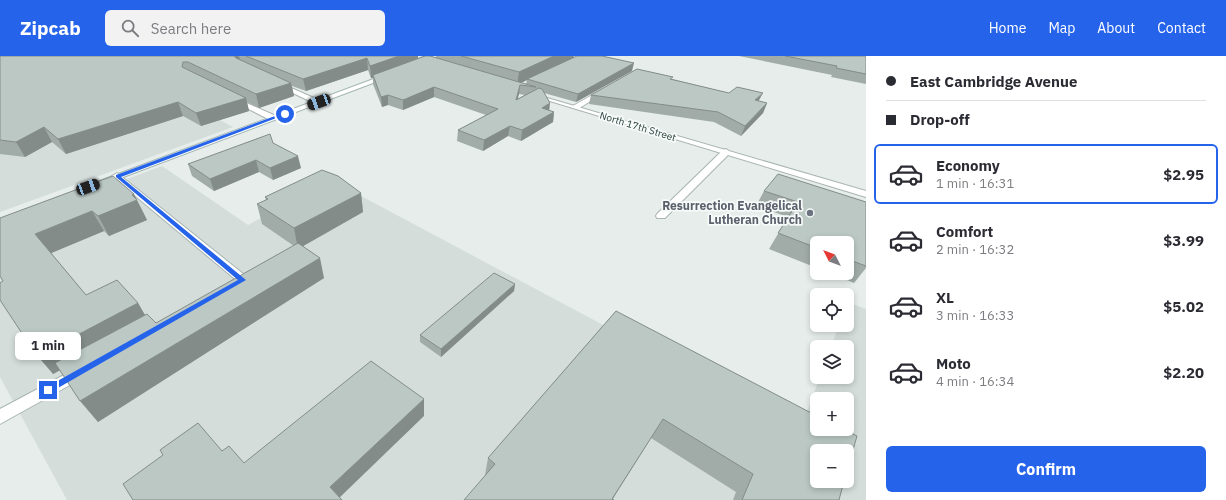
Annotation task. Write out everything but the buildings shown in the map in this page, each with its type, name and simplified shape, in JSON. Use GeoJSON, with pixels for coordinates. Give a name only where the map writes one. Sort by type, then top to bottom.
{"type":"FeatureCollection","features":[{"type":"Feature","properties":{"kind":"street"},"geometry":{"type":"LineString","coordinates":[[88,187],[393,74]]}},
{"type":"Feature","properties":{"kind":"street"},"geometry":{"type":"LineString","coordinates":[[270,80],[319,102]]}},
{"type":"Feature","properties":{"kind":"street"},"geometry":{"type":"LineString","coordinates":[[575,107],[607,89]]}},
{"type":"Feature","properties":{"kind":"street","name":"North 17th Street"},"geometry":{"type":"LineString","coordinates":[[523,91],[866,194]]}},
{"type":"Feature","properties":{"kind":"street"},"geometry":{"type":"LineString","coordinates":[[224,94],[273,118]]}},
{"type":"Feature","properties":{"kind":"street"},"geometry":{"type":"LineString","coordinates":[[661,216],[726,152]]}},
{"type":"Feature","properties":{"kind":"street"},"geometry":{"type":"LineString","coordinates":[[117,176],[243,280],[222,292]]}},
{"type":"Feature","properties":{"kind":"street"},"geometry":{"type":"LineString","coordinates":[[0,417],[90,366]]}},
{"type":"Feature","properties":{"kind":"shaded area"},"geometry":{"type":"Polygon","coordinates":[[[0,56],[101,56],[233,127],[0,212],[0,56]]]}},
{"type":"Feature","properties":{"kind":"shaded area"},"geometry":{"type":"Polygon","coordinates":[[[162,166],[248,225],[331,180],[800,430],[810,404],[810,436],[854,436],[854,392],[814,392],[817,384],[854,384],[854,340],[834,340],[836,332],[854,332],[854,305],[866,309],[866,500],[67,500],[0,377],[0,227],[162,166]]]}},
{"type":"Feature","properties":{"kind":"place","name":"Resurrection Evangelical Lutheran Church"},"geometry":{"type":"Point","coordinates":[810,213]}},
{"type":"Feature","properties":{"kind":"route"},"geometry":{"type":"LineString","coordinates":[[48,390],[243,280],[117,176],[285,114]]}}]}
